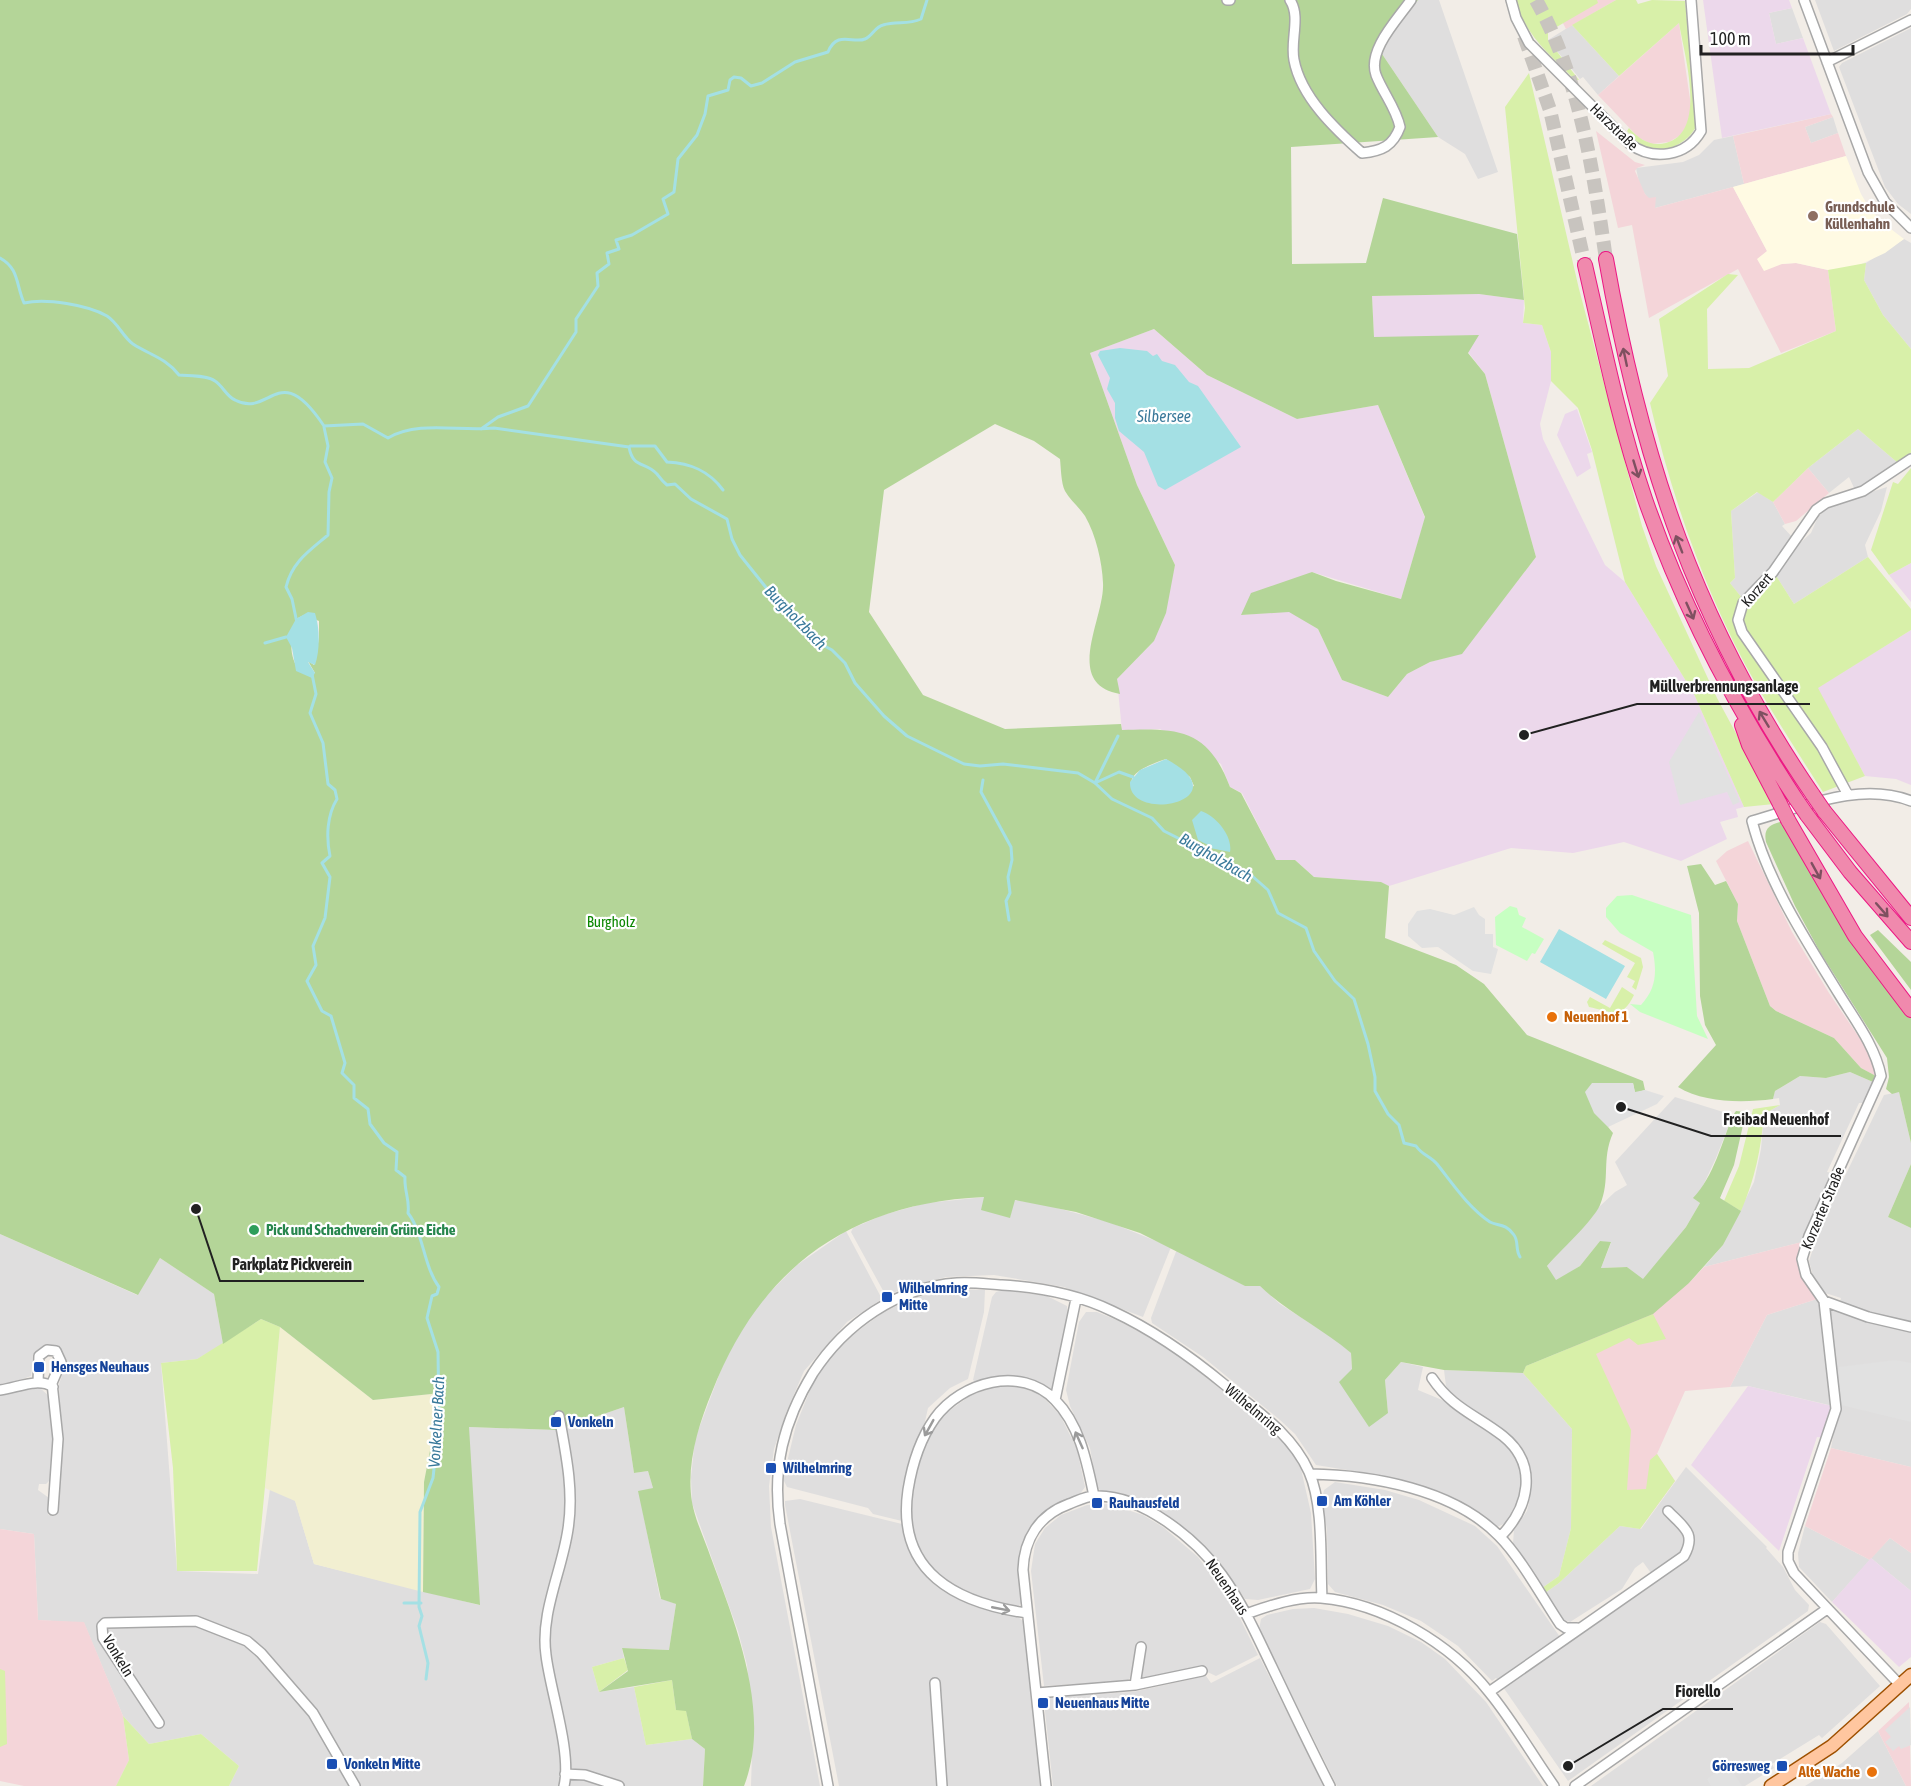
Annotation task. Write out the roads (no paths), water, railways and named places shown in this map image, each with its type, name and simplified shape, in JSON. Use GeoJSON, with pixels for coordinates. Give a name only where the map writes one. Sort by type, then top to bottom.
{"type":"FeatureCollection","features":[{"type":"Feature","properties":{"kind":"highway"},"geometry":{"type":"LineString","coordinates":[[1606,259],[1635,404],[1656,478],[1688,566],[1753,701],[1824,811],[1911,918]]}},
{"type":"Feature","properties":{"kind":"highway"},"geometry":{"type":"LineString","coordinates":[[1585,265],[1619,411],[1645,498],[1689,611],[1736,703],[1796,800],[1850,872],[1911,942]]}},
{"type":"Feature","properties":{"kind":"highway"},"geometry":{"type":"LineString","coordinates":[[1736,703],[1749,745],[1788,820],[1855,936],[1911,1010]]}},
{"type":"Feature","properties":{"kind":"main road"},"geometry":{"type":"LineString","coordinates":[[1771,1786],[1832,1746],[1911,1675]]}},
{"type":"Feature","properties":{"kind":"street"},"geometry":{"type":"LineString","coordinates":[[1290,0],[1295,16],[1293,58],[1300,81],[1316,105],[1362,153],[1376,152],[1390,146],[1400,127],[1398,116],[1375,73],[1376,54],[1412,0]]}},
{"type":"Feature","properties":{"kind":"street","name":"Harzstraße"},"geometry":{"type":"LineString","coordinates":[[1511,0],[1529,43],[1630,144],[1641,152],[1656,156],[1690,144],[1701,131],[1691,0]]}},
{"type":"Feature","properties":{"kind":"street"},"geometry":{"type":"LineString","coordinates":[[1804,0],[1874,184],[1892,211],[1911,228]]}},
{"type":"Feature","properties":{"kind":"street"},"geometry":{"type":"LineString","coordinates":[[1827,62],[1911,20]]}},
{"type":"Feature","properties":{"kind":"street","name":"Korzert"},"geometry":{"type":"LineString","coordinates":[[1848,795],[1822,747],[1742,632],[1738,620],[1739,610],[1773,572],[1816,510],[1826,503],[1863,491],[1911,459]]}},
{"type":"Feature","properties":{"kind":"street"},"geometry":{"type":"LineString","coordinates":[[1848,795],[1877,792],[1911,801]]}},
{"type":"Feature","properties":{"kind":"street","name":"Korzerter Straße"},"geometry":{"type":"LineString","coordinates":[[1848,795],[1752,821],[1760,852],[1802,934],[1867,1040],[1878,1061],[1881,1076],[1809,1236],[1802,1259],[1806,1275],[1824,1301],[1836,1409],[1788,1552],[1788,1561],[1794,1573],[1900,1685]]}},
{"type":"Feature","properties":{"kind":"street","name":"Wilhelmring"},"geometry":{"type":"LineString","coordinates":[[828,1786],[776,1492],[779,1456],[803,1391],[824,1358],[853,1327],[887,1303],[915,1292],[969,1282],[1026,1287],[1076,1299],[1110,1310],[1138,1324],[1172,1344],[1206,1369],[1276,1426],[1299,1453],[1310,1474],[1317,1517],[1322,1598]]}},
{"type":"Feature","properties":{"kind":"street"},"geometry":{"type":"LineString","coordinates":[[1055,1400],[1076,1299]]}},
{"type":"Feature","properties":{"kind":"street"},"geometry":{"type":"LineString","coordinates":[[1824,1301],[1868,1317],[1911,1327]]}},
{"type":"Feature","properties":{"kind":"street"},"geometry":{"type":"LineString","coordinates":[[38,1382],[39,1356],[52,1349],[59,1354],[61,1362],[53,1379],[58,1440],[53,1510]]}},
{"type":"Feature","properties":{"kind":"street"},"geometry":{"type":"LineString","coordinates":[[1432,1378],[1440,1390],[1457,1406],[1504,1437],[1515,1450],[1523,1466],[1527,1480],[1526,1497],[1520,1512],[1500,1537]]}},
{"type":"Feature","properties":{"kind":"street"},"geometry":{"type":"LineString","coordinates":[[1027,1613],[975,1602],[934,1577],[914,1550],[906,1529],[905,1510],[911,1470],[921,1444],[935,1418],[949,1404],[978,1386],[1015,1380],[1037,1386],[1055,1400],[1079,1438],[1094,1496]]}},
{"type":"Feature","properties":{"kind":"street"},"geometry":{"type":"LineString","coordinates":[[0,1390],[38,1382],[46,1382],[53,1387]]}},
{"type":"Feature","properties":{"kind":"street"},"geometry":{"type":"LineString","coordinates":[[559,1416],[569,1474],[570,1508],[565,1546],[546,1622],[545,1641],[565,1774],[564,1786]]}},
{"type":"Feature","properties":{"kind":"street"},"geometry":{"type":"LineString","coordinates":[[1310,1474],[1343,1475],[1412,1490],[1474,1516],[1500,1537],[1560,1624],[1566,1628],[1577,1628]]}},
{"type":"Feature","properties":{"kind":"street","name":"Neuenhaus"},"geometry":{"type":"LineString","coordinates":[[1046,1786],[1023,1563],[1031,1535],[1041,1521],[1055,1510],[1094,1496],[1122,1500],[1143,1508],[1191,1540],[1221,1573],[1246,1614],[1330,1786]]}},
{"type":"Feature","properties":{"kind":"street"},"geometry":{"type":"LineString","coordinates":[[1489,1692],[1577,1628],[1684,1556],[1691,1544],[1689,1534],[1668,1511]]}},
{"type":"Feature","properties":{"kind":"street"},"geometry":{"type":"LineString","coordinates":[[1246,1614],[1275,1604],[1322,1598],[1370,1610],[1413,1627],[1455,1657],[1489,1692],[1554,1786]]}},
{"type":"Feature","properties":{"kind":"street"},"geometry":{"type":"LineString","coordinates":[[1575,1786],[1827,1609]]}},
{"type":"Feature","properties":{"kind":"street","name":"Vonkeln"},"geometry":{"type":"LineString","coordinates":[[159,1723],[103,1638],[102,1626],[105,1623],[196,1622],[247,1641],[261,1653],[313,1713],[355,1786]]}},
{"type":"Feature","properties":{"kind":"street"},"geometry":{"type":"LineString","coordinates":[[1135,1685],[1142,1647]]}},
{"type":"Feature","properties":{"kind":"street"},"geometry":{"type":"LineString","coordinates":[[1037,1693],[1135,1685],[1202,1671]]}},
{"type":"Feature","properties":{"kind":"street"},"geometry":{"type":"LineString","coordinates":[[935,1683],[942,1786]]}},
{"type":"Feature","properties":{"kind":"street"},"geometry":{"type":"LineString","coordinates":[[565,1774],[585,1774],[619,1786]]}},
{"type":"Feature","properties":{"kind":"water","name":"Silbersee"},"geometry":{"type":"Polygon","coordinates":[[[1120,348],[1147,351],[1153,356],[1157,354],[1162,361],[1175,365],[1189,382],[1198,386],[1241,447],[1165,490],[1158,486],[1144,452],[1119,431],[1115,418],[1115,403],[1107,389],[1110,378],[1098,355],[1100,351],[1120,348]]]}},
{"type":"Feature","properties":{"kind":"water"},"geometry":{"type":"Polygon","coordinates":[[[308,612],[315,613],[319,633],[315,665],[308,662],[315,673],[312,678],[296,671],[292,648],[286,637],[296,619],[308,612]]]}},
{"type":"Feature","properties":{"kind":"water"},"geometry":{"type":"Polygon","coordinates":[[[1166,759],[1187,774],[1193,786],[1188,796],[1176,802],[1161,804],[1146,802],[1134,795],[1130,782],[1140,770],[1166,759]]]}},
{"type":"Feature","properties":{"kind":"water"},"geometry":{"type":"Polygon","coordinates":[[[1201,811],[1212,817],[1222,827],[1229,840],[1230,852],[1210,848],[1198,840],[1192,820],[1201,811]]]}},
{"type":"Feature","properties":{"kind":"water"},"geometry":{"type":"Polygon","coordinates":[[[1559,929],[1625,966],[1606,999],[1540,962],[1559,929]]]}},
{"type":"Feature","properties":{"kind":"waterway"},"geometry":{"type":"LineString","coordinates":[[481,429],[498,417],[528,406],[576,332],[576,319],[598,286],[597,273],[609,264],[607,253],[619,249],[616,240],[632,235],[668,214],[663,199],[674,192],[678,159],[697,135],[705,114],[708,96],[728,90],[730,80],[734,77],[741,78],[751,86],[762,83],[795,62],[828,52],[836,41],[865,39],[883,25],[921,19],[927,0]]}},
{"type":"Feature","properties":{"kind":"waterway","name":"Burgholzbach"},"geometry":{"type":"LineString","coordinates":[[0,258],[14,272],[24,303],[55,302],[99,312],[111,319],[133,344],[163,361],[179,375],[212,379],[232,398],[247,404],[285,392],[296,395],[324,426],[363,424],[388,438],[413,429],[494,428],[629,447],[633,459],[653,470],[667,485],[675,484],[691,499],[727,519],[732,539],[740,555],[776,600],[817,642],[832,650],[845,663],[855,683],[884,716],[907,736],[964,764],[980,766],[1003,764],[1078,773],[1095,783],[1112,799],[1152,818],[1164,831],[1251,875],[1268,890],[1278,913],[1306,928],[1314,951],[1335,981],[1354,999],[1368,1044],[1375,1077],[1375,1091],[1388,1114],[1399,1125],[1404,1143],[1416,1146],[1434,1161],[1461,1195],[1482,1216],[1511,1231],[1520,1257]]}},
{"type":"Feature","properties":{"kind":"waterway","name":"Vonkelner Bach"},"geometry":{"type":"LineString","coordinates":[[297,623],[292,599],[286,587],[289,578],[302,558],[328,535],[329,492],[332,478],[325,462],[328,446],[324,427]]}},
{"type":"Feature","properties":{"kind":"waterway"},"geometry":{"type":"LineString","coordinates":[[630,446],[655,446],[667,462],[699,469],[718,483],[723,490]]}},
{"type":"Feature","properties":{"kind":"waterway"},"geometry":{"type":"LineString","coordinates":[[265,643],[286,637]]}},
{"type":"Feature","properties":{"kind":"waterway","name":"Vonkelner Bach"},"geometry":{"type":"LineString","coordinates":[[312,674],[316,694],[310,713],[323,743],[328,784],[335,790],[337,799],[328,826],[330,856],[322,863],[330,877],[325,918],[313,946],[316,965],[307,981],[322,1011],[331,1016],[345,1063],[342,1073],[354,1085],[354,1098],[368,1109],[370,1124],[384,1143],[397,1152],[396,1170],[405,1177],[408,1213],[439,1287],[437,1294],[432,1296],[427,1318],[438,1352],[439,1423],[433,1478],[420,1512],[419,1607],[422,1616],[419,1626],[428,1663],[426,1679]]}},
{"type":"Feature","properties":{"kind":"waterway"},"geometry":{"type":"LineString","coordinates":[[1095,783],[1118,736]]}},
{"type":"Feature","properties":{"kind":"waterway"},"geometry":{"type":"LineString","coordinates":[[1095,783],[1119,772],[1133,777]]}},
{"type":"Feature","properties":{"kind":"waterway"},"geometry":{"type":"LineString","coordinates":[[983,780],[981,792],[1011,847],[1012,860],[1008,877],[1010,893],[1006,901],[1009,920]]}},
{"type":"Feature","properties":{"kind":"waterway"},"geometry":{"type":"LineString","coordinates":[[404,1603],[421,1603]]}},
{"type":"Feature","properties":{"kind":"tunnel"},"geometry":{"type":"LineString","coordinates":[[1536,0],[1564,61],[1583,126],[1606,259]]}},
{"type":"Feature","properties":{"kind":"tunnel"},"geometry":{"type":"LineString","coordinates":[[1524,36],[1550,110],[1585,265]]}},
{"type":"Feature","properties":{"kind":"place","name":"Grundschule Küllenhahn"},"geometry":{"type":"Point","coordinates":[1813,216]}},
{"type":"Feature","properties":{"kind":"place","name":"Müllverbrennungsanlage"},"geometry":{"type":"Point","coordinates":[1524,735]}},
{"type":"Feature","properties":{"kind":"place","name":"Neuenhof 1"},"geometry":{"type":"Point","coordinates":[1552,1017]}},
{"type":"Feature","properties":{"kind":"place","name":"Freibad Neuenhof"},"geometry":{"type":"Point","coordinates":[1621,1107]}},
{"type":"Feature","properties":{"kind":"place","name":"Parkplatz Pickverein"},"geometry":{"type":"Point","coordinates":[196,1209]}},
{"type":"Feature","properties":{"kind":"place","name":"Pick und Schachverein Grüne Eiche"},"geometry":{"type":"Point","coordinates":[254,1230]}},
{"type":"Feature","properties":{"kind":"place","name":"Wilhelmring Mitte"},"geometry":{"type":"Point","coordinates":[887,1297]}},
{"type":"Feature","properties":{"kind":"place","name":"Hensges Neuhaus"},"geometry":{"type":"Point","coordinates":[39,1367]}},
{"type":"Feature","properties":{"kind":"place","name":"Vonkeln"},"geometry":{"type":"Point","coordinates":[556,1422]}},
{"type":"Feature","properties":{"kind":"place","name":"Wilhelmring"},"geometry":{"type":"Point","coordinates":[771,1468]}},
{"type":"Feature","properties":{"kind":"place","name":"Am Köhler"},"geometry":{"type":"Point","coordinates":[1322,1501]}},
{"type":"Feature","properties":{"kind":"place","name":"Rauhausfeld"},"geometry":{"type":"Point","coordinates":[1097,1503]}},
{"type":"Feature","properties":{"kind":"place","name":"Neuenhaus Mitte"},"geometry":{"type":"Point","coordinates":[1043,1703]}},
{"type":"Feature","properties":{"kind":"place","name":"Vonkeln Mitte"},"geometry":{"type":"Point","coordinates":[332,1764]}},
{"type":"Feature","properties":{"kind":"place","name":"Fiorello"},"geometry":{"type":"Point","coordinates":[1568,1766]}},
{"type":"Feature","properties":{"kind":"place","name":"Görresweg"},"geometry":{"type":"Point","coordinates":[1782,1766]}},
{"type":"Feature","properties":{"kind":"place","name":"Alte Wache"},"geometry":{"type":"Point","coordinates":[1872,1772]}},
{"type":"Feature","properties":{"kind":"park label","name":"Burgholz"},"geometry":{"type":"Point","coordinates":[611,922]}}]}
